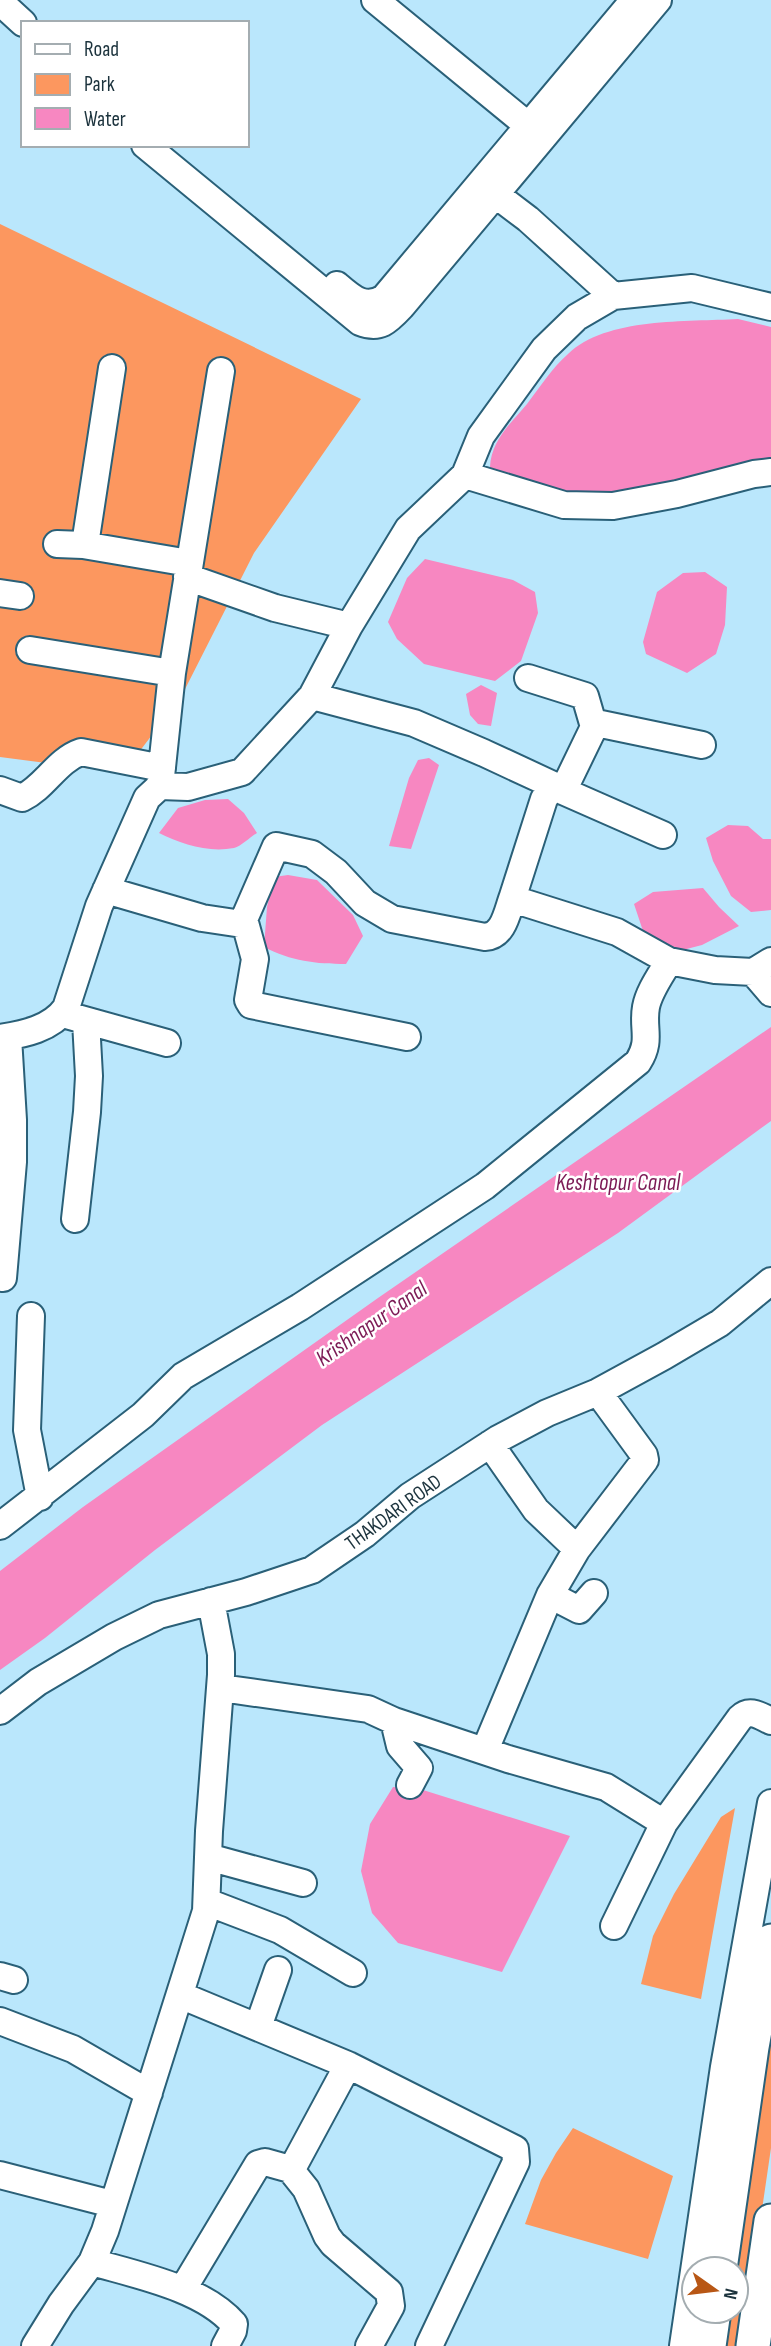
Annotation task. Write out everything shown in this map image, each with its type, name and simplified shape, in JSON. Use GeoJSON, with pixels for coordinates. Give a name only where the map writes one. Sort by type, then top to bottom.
{"type":"FeatureCollection","features":[{"type":"Feature","properties":{"kind":"main road"},"geometry":{"type":"LineString","coordinates":[[722,2255],[752,2047],[771,1941]]}},
{"type":"Feature","properties":{"kind":"main road"},"geometry":{"type":"LineString","coordinates":[[752,2346],[771,2228]]}},
{"type":"Feature","properties":{"kind":"main road"},"geometry":{"type":"LineString","coordinates":[[709,2346],[712,2325]]}},
{"type":"Feature","properties":{"kind":"street"},"geometry":{"type":"LineString","coordinates":[[375,0],[535,131]]}},
{"type":"Feature","properties":{"kind":"street"},"geometry":{"type":"LineString","coordinates":[[147,147],[360,322],[374,327],[386,323],[402,306],[487,189],[535,131],[634,0]]}},
{"type":"Feature","properties":{"kind":"street"},"geometry":{"type":"LineString","coordinates":[[535,131],[658,0]]}},
{"type":"Feature","properties":{"kind":"street"},"geometry":{"type":"LineString","coordinates":[[0,2],[21,21]]}},
{"type":"Feature","properties":{"kind":"street"},"geometry":{"type":"LineString","coordinates":[[0,24],[21,41]]}},
{"type":"Feature","properties":{"kind":"street"},"geometry":{"type":"LineString","coordinates":[[171,147],[348,295],[364,304],[384,298],[487,189]]}},
{"type":"Feature","properties":{"kind":"street"},"geometry":{"type":"LineString","coordinates":[[487,189],[528,219],[613,296]]}},
{"type":"Feature","properties":{"kind":"street"},"geometry":{"type":"LineString","coordinates":[[0,790],[22,798],[36,792],[71,755],[81,752],[188,787],[242,772],[312,696],[349,626],[408,529],[465,475],[481,436],[544,349],[577,317],[613,296],[692,288],[771,307]]}},
{"type":"Feature","properties":{"kind":"street"},"geometry":{"type":"LineString","coordinates":[[83,545],[112,368]]}},
{"type":"Feature","properties":{"kind":"street"},"geometry":{"type":"LineString","coordinates":[[75,1219],[88,1100],[74,1018],[66,1008],[106,890],[137,816],[161,777],[172,673],[221,371]]}},
{"type":"Feature","properties":{"kind":"street"},"geometry":{"type":"LineString","coordinates":[[465,475],[564,505],[601,506],[638,502],[771,472]]}},
{"type":"Feature","properties":{"kind":"street"},"geometry":{"type":"LineString","coordinates":[[57,544],[83,545],[188,570],[275,608],[349,626]]}},
{"type":"Feature","properties":{"kind":"street"},"geometry":{"type":"LineString","coordinates":[[30,650],[172,673]]}},
{"type":"Feature","properties":{"kind":"street"},"geometry":{"type":"LineString","coordinates":[[528,678],[586,696],[594,727]]}},
{"type":"Feature","properties":{"kind":"street"},"geometry":{"type":"LineString","coordinates":[[312,696],[414,723],[663,835]]}},
{"type":"Feature","properties":{"kind":"street"},"geometry":{"type":"LineString","coordinates":[[106,890],[202,918],[242,924],[276,846],[312,854],[336,872],[365,903],[392,919],[494,937],[499,933],[513,895],[544,799],[558,788],[594,727],[601,724],[702,745]]}},
{"type":"Feature","properties":{"kind":"street"},"geometry":{"type":"LineString","coordinates":[[513,895],[519,901],[617,932],[669,961],[715,970],[762,966],[771,993]]}},
{"type":"Feature","properties":{"kind":"street"},"geometry":{"type":"LineString","coordinates":[[244,919],[255,959],[248,1003],[407,1037]]}},
{"type":"Feature","properties":{"kind":"street"},"geometry":{"type":"LineString","coordinates":[[0,1526],[143,1415],[183,1376],[300,1307],[485,1186],[638,1062],[645,1051],[648,1037],[646,1005],[669,961]]}},
{"type":"Feature","properties":{"kind":"street"},"geometry":{"type":"LineString","coordinates":[[3,1278],[13,1162],[13,1120],[4,1037],[74,1018],[167,1043]]}},
{"type":"Feature","properties":{"kind":"street","name":"THAKDARI ROAD"},"geometry":{"type":"LineString","coordinates":[[0,1711],[38,1682],[114,1637],[159,1615],[246,1592],[312,1570],[365,1534],[410,1496],[490,1444],[547,1413],[598,1392],[720,1323],[771,1281]]}},
{"type":"Feature","properties":{"kind":"street"},"geometry":{"type":"LineString","coordinates":[[31,1316],[27,1430],[40,1497]]}},
{"type":"Feature","properties":{"kind":"street"},"geometry":{"type":"LineString","coordinates":[[485,1750],[550,1595],[577,1549],[645,1460],[598,1392]]}},
{"type":"Feature","properties":{"kind":"street"},"geometry":{"type":"LineString","coordinates":[[490,1444],[536,1510],[577,1549]]}},
{"type":"Feature","properties":{"kind":"street"},"geometry":{"type":"LineString","coordinates":[[550,1595],[579,1610],[594,1593]]}},
{"type":"Feature","properties":{"kind":"street"},"geometry":{"type":"LineString","coordinates":[[35,2346],[92,2262],[105,2231],[206,1911],[221,1688],[221,1654],[211,1601]]}},
{"type":"Feature","properties":{"kind":"street"},"geometry":{"type":"LineString","coordinates":[[221,1688],[368,1709],[394,1721],[606,1787],[664,1823]]}},
{"type":"Feature","properties":{"kind":"street"},"geometry":{"type":"LineString","coordinates":[[614,1926],[664,1823],[746,1713],[751,1712],[771,1721]]}},
{"type":"Feature","properties":{"kind":"street"},"geometry":{"type":"LineString","coordinates":[[394,1721],[400,1746],[419,1768],[410,1785]]}},
{"type":"Feature","properties":{"kind":"street"},"geometry":{"type":"LineString","coordinates":[[683,2346],[724,2067],[771,1803]]}},
{"type":"Feature","properties":{"kind":"street"},"geometry":{"type":"LineString","coordinates":[[208,1857],[303,1883]]}},
{"type":"Feature","properties":{"kind":"street"},"geometry":{"type":"LineString","coordinates":[[207,1902],[280,1930],[354,1973]]}},
{"type":"Feature","properties":{"kind":"street"},"geometry":{"type":"LineString","coordinates":[[258,2027],[278,1970]]}},
{"type":"Feature","properties":{"kind":"street"},"geometry":{"type":"LineString","coordinates":[[180,1995],[348,2065],[515,2149],[517,2155],[429,2346]]}},
{"type":"Feature","properties":{"kind":"street"},"geometry":{"type":"LineString","coordinates":[[0,2021],[73,2049],[149,2093]]}},
{"type":"Feature","properties":{"kind":"street"},"geometry":{"type":"LineString","coordinates":[[290,2169],[348,2065]]}},
{"type":"Feature","properties":{"kind":"street"},"geometry":{"type":"LineString","coordinates":[[183,2289],[258,2164],[265,2162],[290,2169],[307,2191],[333,2244],[389,2292],[391,2306],[369,2346]]}},
{"type":"Feature","properties":{"kind":"street"},"geometry":{"type":"LineString","coordinates":[[0,2175],[112,2204]]}},
{"type":"Feature","properties":{"kind":"street"},"geometry":{"type":"LineString","coordinates":[[92,2262],[183,2289],[227,2316],[233,2324],[233,2331],[225,2346]]}},
{"type":"Feature","properties":{"kind":"green space"},"geometry":{"type":"Polygon","coordinates":[[[0,224],[361,399],[254,553],[181,697],[123,773],[0,757],[0,224]]]}},
{"type":"Feature","properties":{"kind":"green space"},"geometry":{"type":"Polygon","coordinates":[[[735,1808],[701,1999],[641,1984],[653,1936],[674,1894],[721,1817],[735,1808]]]}},
{"type":"Feature","properties":{"kind":"green space"},"geometry":{"type":"Polygon","coordinates":[[[771,2018],[771,2148],[750,2291],[750,2255],[738,2255],[771,2018]]]}},
{"type":"Feature","properties":{"kind":"green space"},"geometry":{"type":"Polygon","coordinates":[[[573,2128],[673,2176],[648,2259],[525,2224],[541,2180],[573,2128]]]}},
{"type":"Feature","properties":{"kind":"green space"},"geometry":{"type":"Polygon","coordinates":[[[723,2325],[745,2325],[742,2346],[720,2346],[723,2325]]]}},
{"type":"Feature","properties":{"kind":"water"},"geometry":{"type":"Polygon","coordinates":[[[738,319],[771,327],[771,461],[614,500],[559,494],[500,475],[490,467],[494,449],[503,433],[557,365],[584,342],[625,327],[738,319]]]}},
{"type":"Feature","properties":{"kind":"water"},"geometry":{"type":"Polygon","coordinates":[[[425,559],[513,580],[535,592],[538,613],[521,661],[495,681],[424,664],[397,639],[388,622],[407,578],[425,559]]]}},
{"type":"Feature","properties":{"kind":"water"},"geometry":{"type":"Polygon","coordinates":[[[705,572],[727,587],[725,625],[716,654],[687,673],[646,654],[643,642],[657,592],[683,573],[705,572]]]}},
{"type":"Feature","properties":{"kind":"water"},"geometry":{"type":"Polygon","coordinates":[[[481,685],[497,693],[491,726],[478,724],[470,715],[466,694],[481,685]]]}},
{"type":"Feature","properties":{"kind":"water"},"geometry":{"type":"Polygon","coordinates":[[[429,758],[439,765],[411,849],[389,846],[409,778],[418,760],[429,758]]]}},
{"type":"Feature","properties":{"kind":"water"},"geometry":{"type":"Polygon","coordinates":[[[228,799],[244,813],[257,833],[237,847],[205,848],[159,833],[178,808],[205,800],[228,799]]]}},
{"type":"Feature","properties":{"kind":"water"},"geometry":{"type":"Polygon","coordinates":[[[728,825],[748,826],[763,839],[771,839],[771,910],[751,912],[731,896],[713,861],[706,838],[728,825]]]}},
{"type":"Feature","properties":{"kind":"water"},"geometry":{"type":"Polygon","coordinates":[[[288,875],[317,880],[353,915],[363,936],[346,964],[304,961],[264,947],[267,907],[274,877],[288,875]]]}},
{"type":"Feature","properties":{"kind":"water"},"geometry":{"type":"Polygon","coordinates":[[[703,888],[739,926],[702,945],[671,953],[646,940],[634,904],[653,892],[703,888]]]}},
{"type":"Feature","properties":{"kind":"water","name":"Keshtopur Canal"},"geometry":{"type":"Polygon","coordinates":[[[771,1027],[771,1121],[618,1233],[322,1425],[0,1670],[0,1571],[83,1507],[378,1298],[771,1027]]]}},
{"type":"Feature","properties":{"kind":"water"},"geometry":{"type":"Polygon","coordinates":[[[393,1787],[423,1790],[570,1836],[502,1972],[398,1943],[372,1913],[361,1871],[370,1824],[393,1787]]]}},
{"type":"Feature","properties":{"kind":"water label","name":"Krishnapur Canal"},"geometry":{"type":"Point","coordinates":[371,1323]}}]}
